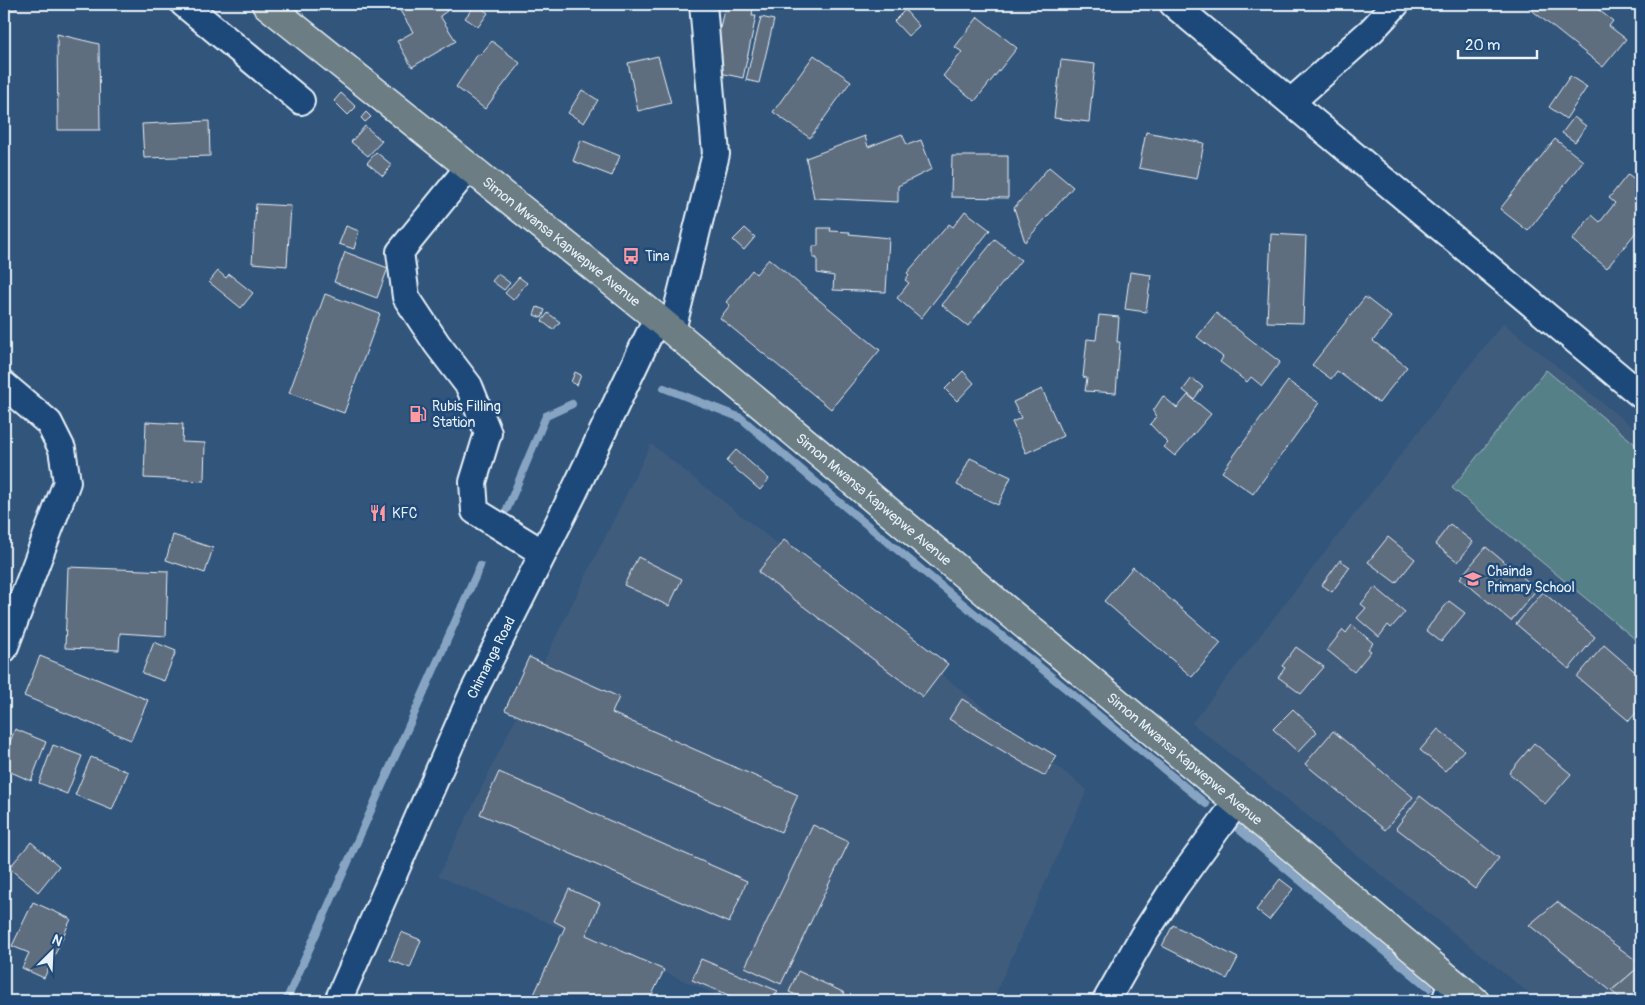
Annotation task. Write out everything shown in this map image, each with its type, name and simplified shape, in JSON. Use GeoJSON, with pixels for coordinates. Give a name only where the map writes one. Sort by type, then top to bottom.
{"type":"FeatureCollection","features":[{"type":"Feature","properties":{"kind":"main road","name":"Simon Mwansa Kapwepwe Avenue"},"geometry":{"type":"LineString","coordinates":[[266,4],[665,324],[1236,803],[1449,992],[1475,1001]]}},
{"type":"Feature","properties":{"kind":"street"},"geometry":{"type":"LineString","coordinates":[[184,4],[301,101]]}},
{"type":"Feature","properties":{"kind":"street","name":"Chimanga Road"},"geometry":{"type":"LineString","coordinates":[[338,1001],[472,695],[543,553],[665,324],[716,154],[702,4]]}},
{"type":"Feature","properties":{"kind":"street"},"geometry":{"type":"LineString","coordinates":[[1173,4],[1641,395]]}},
{"type":"Feature","properties":{"kind":"street"},"geometry":{"type":"LineString","coordinates":[[1291,102],[1372,30],[1396,4]]}},
{"type":"Feature","properties":{"kind":"street"},"geometry":{"type":"LineString","coordinates":[[469,167],[400,252],[406,296],[437,344],[469,386],[488,432],[473,482],[475,511],[543,553]]}},
{"type":"Feature","properties":{"kind":"street"},"geometry":{"type":"LineString","coordinates":[[4,385],[50,424],[62,449],[67,482],[4,649]]}},
{"type":"Feature","properties":{"kind":"street"},"geometry":{"type":"LineString","coordinates":[[1106,1001],[1174,888],[1236,803]]}},
{"type":"Feature","properties":{"kind":"shaded area","name":"Chainda Primary School"},"geometry":{"type":"Polygon","coordinates":[[[1503,323],[1641,434],[1641,1001],[1539,1001],[1192,723],[1503,323]]]}},
{"type":"Feature","properties":{"kind":"shaded area"},"geometry":{"type":"Polygon","coordinates":[[[651,444],[1087,790],[992,1001],[732,1001],[438,876],[651,444]]]}},
{"type":"Feature","properties":{"kind":"green space"},"geometry":{"type":"Polygon","coordinates":[[[1546,370],[1641,449],[1641,644],[1452,488],[1546,370]]]}},
{"type":"Feature","properties":{"kind":"building"},"geometry":{"type":"Polygon","coordinates":[[[4,4],[17,4],[17,9],[4,10],[4,4]]]}},
{"type":"Feature","properties":{"kind":"building"},"geometry":{"type":"Polygon","coordinates":[[[396,4],[443,4],[447,11],[440,16],[456,41],[412,67],[397,41],[413,32],[396,4]]]}},
{"type":"Feature","properties":{"kind":"building"},"geometry":{"type":"Polygon","coordinates":[[[476,4],[488,13],[478,27],[465,18],[476,4]]]}},
{"type":"Feature","properties":{"kind":"building"},"geometry":{"type":"Polygon","coordinates":[[[729,4],[753,8],[752,16],[756,16],[743,78],[711,71],[724,9],[728,10],[729,4]]]}},
{"type":"Feature","properties":{"kind":"building"},"geometry":{"type":"Polygon","coordinates":[[[1524,4],[1591,4],[1613,21],[1609,26],[1626,39],[1603,67],[1524,4]]]}},
{"type":"Feature","properties":{"kind":"building"},"geometry":{"type":"Polygon","coordinates":[[[905,10],[919,26],[908,36],[894,21],[905,10]]]}},
{"type":"Feature","properties":{"kind":"building"},"geometry":{"type":"Polygon","coordinates":[[[761,17],[774,20],[759,83],[746,80],[761,17]]]}},
{"type":"Feature","properties":{"kind":"building"},"geometry":{"type":"Polygon","coordinates":[[[978,17],[1017,48],[975,101],[943,76],[962,52],[955,47],[978,17]]]}},
{"type":"Feature","properties":{"kind":"building"},"geometry":{"type":"Polygon","coordinates":[[[57,34],[99,44],[100,130],[58,130],[57,34]]]}},
{"type":"Feature","properties":{"kind":"building"},"geometry":{"type":"Polygon","coordinates":[[[492,41],[520,63],[485,109],[456,87],[478,54],[480,55],[492,41]]]}},
{"type":"Feature","properties":{"kind":"building"},"geometry":{"type":"Polygon","coordinates":[[[814,55],[851,81],[810,138],[773,112],[814,55]]]}},
{"type":"Feature","properties":{"kind":"building"},"geometry":{"type":"Polygon","coordinates":[[[658,56],[671,103],[638,111],[628,63],[658,56]]]}},
{"type":"Feature","properties":{"kind":"building"},"geometry":{"type":"Polygon","coordinates":[[[1061,60],[1095,64],[1089,122],[1054,118],[1061,60]]]}},
{"type":"Feature","properties":{"kind":"building"},"geometry":{"type":"Polygon","coordinates":[[[1570,76],[1587,87],[1566,119],[1549,107],[1570,76]]]}},
{"type":"Feature","properties":{"kind":"building"},"geometry":{"type":"Polygon","coordinates":[[[582,90],[598,100],[584,123],[568,113],[582,90]]]}},
{"type":"Feature","properties":{"kind":"building"},"geometry":{"type":"Polygon","coordinates":[[[341,93],[356,107],[348,115],[334,101],[341,93]]]}},
{"type":"Feature","properties":{"kind":"building"},"geometry":{"type":"Polygon","coordinates":[[[366,112],[371,117],[365,122],[361,118],[366,112]]]}},
{"type":"Feature","properties":{"kind":"building"},"geometry":{"type":"Polygon","coordinates":[[[1574,117],[1586,126],[1575,142],[1562,133],[1574,117]]]}},
{"type":"Feature","properties":{"kind":"building"},"geometry":{"type":"Polygon","coordinates":[[[209,121],[210,156],[144,158],[142,124],[209,121]]]}},
{"type":"Feature","properties":{"kind":"building"},"geometry":{"type":"Polygon","coordinates":[[[365,126],[382,141],[368,156],[351,142],[365,126]]]}},
{"type":"Feature","properties":{"kind":"building"},"geometry":{"type":"Polygon","coordinates":[[[1146,132],[1204,143],[1197,179],[1139,168],[1146,132]]]}},
{"type":"Feature","properties":{"kind":"building"},"geometry":{"type":"Polygon","coordinates":[[[902,134],[907,145],[921,140],[932,169],[898,186],[898,202],[814,198],[806,158],[865,136],[868,147],[902,134]]]}},
{"type":"Feature","properties":{"kind":"building"},"geometry":{"type":"Polygon","coordinates":[[[1555,139],[1583,161],[1528,231],[1500,209],[1555,139]]]}},
{"type":"Feature","properties":{"kind":"building"},"geometry":{"type":"Polygon","coordinates":[[[581,140],[620,156],[612,176],[573,161],[581,140]]]}},
{"type":"Feature","properties":{"kind":"building"},"geometry":{"type":"Polygon","coordinates":[[[376,152],[392,165],[383,176],[367,163],[376,152]]]}},
{"type":"Feature","properties":{"kind":"building"},"geometry":{"type":"Polygon","coordinates":[[[952,156],[1008,156],[1008,198],[951,197],[952,156]]]}},
{"type":"Feature","properties":{"kind":"building"},"geometry":{"type":"Polygon","coordinates":[[[1049,167],[1073,187],[1025,242],[1014,208],[1049,167]]]}},
{"type":"Feature","properties":{"kind":"building"},"geometry":{"type":"Polygon","coordinates":[[[1628,174],[1641,184],[1641,226],[1607,268],[1572,240],[1592,215],[1600,222],[1615,203],[1609,198],[1628,174]]]}},
{"type":"Feature","properties":{"kind":"building"},"geometry":{"type":"Polygon","coordinates":[[[256,204],[291,206],[287,266],[252,263],[256,204]]]}},
{"type":"Feature","properties":{"kind":"building"},"geometry":{"type":"Polygon","coordinates":[[[965,211],[990,230],[921,318],[897,298],[909,283],[905,280],[909,275],[907,273],[949,224],[953,227],[965,211]]]}},
{"type":"Feature","properties":{"kind":"building"},"geometry":{"type":"Polygon","coordinates":[[[346,226],[359,231],[354,249],[339,244],[346,226]]]}},
{"type":"Feature","properties":{"kind":"building"},"geometry":{"type":"Polygon","coordinates":[[[745,228],[755,237],[744,250],[733,240],[745,228]]]}},
{"type":"Feature","properties":{"kind":"building"},"geometry":{"type":"Polygon","coordinates":[[[818,228],[831,228],[830,231],[889,238],[886,292],[833,290],[834,276],[817,273],[817,258],[813,258],[813,246],[818,246],[818,228]]]}},
{"type":"Feature","properties":{"kind":"building"},"geometry":{"type":"Polygon","coordinates":[[[1271,234],[1306,236],[1303,323],[1267,322],[1271,234]]]}},
{"type":"Feature","properties":{"kind":"building"},"geometry":{"type":"Polygon","coordinates":[[[995,239],[1021,260],[968,326],[942,305],[995,239]]]}},
{"type":"Feature","properties":{"kind":"building"},"geometry":{"type":"Polygon","coordinates":[[[345,252],[388,268],[377,298],[334,282],[345,252]]]}},
{"type":"Feature","properties":{"kind":"building"},"geometry":{"type":"Polygon","coordinates":[[[769,259],[880,350],[831,409],[720,318],[730,305],[726,302],[752,270],[756,274],[769,259]]]}},
{"type":"Feature","properties":{"kind":"building"},"geometry":{"type":"Polygon","coordinates":[[[218,271],[226,278],[229,274],[253,293],[241,308],[209,282],[218,271]]]}},
{"type":"Feature","properties":{"kind":"building"},"geometry":{"type":"Polygon","coordinates":[[[1130,272],[1151,275],[1146,312],[1125,309],[1130,272]]]}},
{"type":"Feature","properties":{"kind":"building"},"geometry":{"type":"Polygon","coordinates":[[[498,274],[510,283],[504,290],[492,281],[498,274]]]}},
{"type":"Feature","properties":{"kind":"building"},"geometry":{"type":"Polygon","coordinates":[[[519,277],[527,283],[513,300],[505,293],[519,277]]]}},
{"type":"Feature","properties":{"kind":"building"},"geometry":{"type":"Polygon","coordinates":[[[325,294],[380,314],[344,413],[289,393],[325,294]]]}},
{"type":"Feature","properties":{"kind":"building"},"geometry":{"type":"Polygon","coordinates":[[[1365,297],[1391,317],[1373,341],[1407,367],[1379,403],[1337,371],[1331,379],[1312,365],[1365,297]]]}},
{"type":"Feature","properties":{"kind":"building"},"geometry":{"type":"Polygon","coordinates":[[[537,307],[545,310],[542,318],[534,315],[537,307]]]}},
{"type":"Feature","properties":{"kind":"building"},"geometry":{"type":"Polygon","coordinates":[[[548,313],[560,322],[553,330],[542,321],[548,313]]]}},
{"type":"Feature","properties":{"kind":"building"},"geometry":{"type":"Polygon","coordinates":[[[1216,313],[1280,362],[1262,386],[1251,377],[1247,382],[1220,362],[1223,357],[1197,337],[1216,313]]]}},
{"type":"Feature","properties":{"kind":"building"},"geometry":{"type":"Polygon","coordinates":[[[1099,315],[1119,317],[1117,342],[1120,342],[1116,393],[1085,391],[1087,378],[1083,377],[1087,339],[1096,340],[1099,315]]]}},
{"type":"Feature","properties":{"kind":"building"},"geometry":{"type":"Polygon","coordinates":[[[963,371],[974,383],[957,401],[945,389],[963,371]]]}},
{"type":"Feature","properties":{"kind":"building"},"geometry":{"type":"Polygon","coordinates":[[[575,372],[581,375],[577,385],[571,382],[575,372]]]}},
{"type":"Feature","properties":{"kind":"building"},"geometry":{"type":"Polygon","coordinates":[[[1192,378],[1203,387],[1194,399],[1183,390],[1192,378]]]}},
{"type":"Feature","properties":{"kind":"building"},"geometry":{"type":"Polygon","coordinates":[[[1288,381],[1319,403],[1253,494],[1222,472],[1288,381]]]}},
{"type":"Feature","properties":{"kind":"building"},"geometry":{"type":"Polygon","coordinates":[[[1042,389],[1063,436],[1026,453],[1012,422],[1021,418],[1013,402],[1042,389]]]}},
{"type":"Feature","properties":{"kind":"building"},"geometry":{"type":"Polygon","coordinates":[[[1188,395],[1211,414],[1175,456],[1164,447],[1168,443],[1150,424],[1156,417],[1153,411],[1163,396],[1177,408],[1188,395]]]}},
{"type":"Feature","properties":{"kind":"building"},"geometry":{"type":"Polygon","coordinates":[[[146,422],[183,424],[182,442],[205,443],[204,481],[144,478],[146,422]]]}},
{"type":"Feature","properties":{"kind":"building"},"geometry":{"type":"Polygon","coordinates":[[[736,450],[769,479],[760,490],[726,461],[736,450]]]}},
{"type":"Feature","properties":{"kind":"building"},"geometry":{"type":"Polygon","coordinates":[[[970,458],[1011,477],[998,505],[957,485],[970,458]]]}},
{"type":"Feature","properties":{"kind":"building"},"geometry":{"type":"Polygon","coordinates":[[[1450,524],[1473,542],[1458,562],[1435,544],[1450,524]]]}},
{"type":"Feature","properties":{"kind":"building"},"geometry":{"type":"Polygon","coordinates":[[[173,535],[213,548],[205,573],[166,560],[173,535]]]}},
{"type":"Feature","properties":{"kind":"building"},"geometry":{"type":"Polygon","coordinates":[[[1388,537],[1415,559],[1396,583],[1368,562],[1388,537]]]}},
{"type":"Feature","properties":{"kind":"building"},"geometry":{"type":"Polygon","coordinates":[[[784,540],[948,664],[923,697],[758,572],[784,540]]]}},
{"type":"Feature","properties":{"kind":"building"},"geometry":{"type":"Polygon","coordinates":[[[1486,547],[1537,589],[1511,621],[1460,578],[1486,547]]]}},
{"type":"Feature","properties":{"kind":"building"},"geometry":{"type":"Polygon","coordinates":[[[638,557],[682,579],[669,606],[624,585],[638,557]]]}},
{"type":"Feature","properties":{"kind":"building"},"geometry":{"type":"Polygon","coordinates":[[[1340,560],[1350,567],[1332,592],[1322,585],[1340,560]]]}},
{"type":"Feature","properties":{"kind":"building"},"geometry":{"type":"Polygon","coordinates":[[[68,567],[168,571],[166,636],[120,633],[119,650],[65,648],[68,567]]]}},
{"type":"Feature","properties":{"kind":"building"},"geometry":{"type":"Polygon","coordinates":[[[1133,567],[1221,643],[1192,677],[1104,601],[1133,567]]]}},
{"type":"Feature","properties":{"kind":"building"},"geometry":{"type":"Polygon","coordinates":[[[1375,587],[1405,612],[1391,628],[1388,625],[1379,637],[1357,618],[1366,608],[1361,604],[1375,587]]]}},
{"type":"Feature","properties":{"kind":"building"},"geometry":{"type":"Polygon","coordinates":[[[1543,592],[1595,637],[1569,669],[1516,624],[1543,592]]]}},
{"type":"Feature","properties":{"kind":"building"},"geometry":{"type":"Polygon","coordinates":[[[1449,601],[1465,613],[1441,642],[1426,630],[1449,601]]]}},
{"type":"Feature","properties":{"kind":"building"},"geometry":{"type":"Polygon","coordinates":[[[1352,625],[1373,643],[1368,649],[1371,651],[1354,672],[1327,650],[1343,630],[1346,633],[1352,625]]]}},
{"type":"Feature","properties":{"kind":"building"},"geometry":{"type":"Polygon","coordinates":[[[154,642],[176,651],[164,681],[142,673],[154,642]]]}},
{"type":"Feature","properties":{"kind":"building"},"geometry":{"type":"Polygon","coordinates":[[[1604,645],[1641,677],[1641,707],[1629,721],[1577,677],[1604,645]]]}},
{"type":"Feature","properties":{"kind":"building"},"geometry":{"type":"Polygon","coordinates":[[[1296,647],[1324,667],[1301,694],[1278,677],[1285,668],[1282,666],[1296,647]]]}},
{"type":"Feature","properties":{"kind":"building"},"geometry":{"type":"Polygon","coordinates":[[[40,656],[148,700],[131,740],[24,696],[40,656]]]}},
{"type":"Feature","properties":{"kind":"building"},"geometry":{"type":"Polygon","coordinates":[[[529,657],[619,697],[612,713],[798,795],[781,832],[505,710],[529,657]]]}},
{"type":"Feature","properties":{"kind":"building"},"geometry":{"type":"Polygon","coordinates":[[[962,699],[1056,756],[1045,776],[949,719],[962,699]]]}},
{"type":"Feature","properties":{"kind":"building"},"geometry":{"type":"Polygon","coordinates":[[[1293,709],[1317,732],[1298,752],[1273,729],[1293,709]]]}},
{"type":"Feature","properties":{"kind":"building"},"geometry":{"type":"Polygon","coordinates":[[[15,729],[46,742],[31,781],[4,769],[4,757],[15,729]]]}},
{"type":"Feature","properties":{"kind":"building"},"geometry":{"type":"Polygon","coordinates":[[[1438,729],[1464,750],[1445,771],[1420,750],[1438,729]]]}},
{"type":"Feature","properties":{"kind":"building"},"geometry":{"type":"Polygon","coordinates":[[[1333,731],[1413,797],[1385,830],[1305,764],[1333,731]]]}},
{"type":"Feature","properties":{"kind":"building"},"geometry":{"type":"Polygon","coordinates":[[[1534,743],[1571,774],[1545,804],[1509,773],[1534,743]]]}},
{"type":"Feature","properties":{"kind":"building"},"geometry":{"type":"Polygon","coordinates":[[[53,745],[82,756],[67,794],[39,783],[53,745]]]}},
{"type":"Feature","properties":{"kind":"building"},"geometry":{"type":"Polygon","coordinates":[[[91,757],[128,772],[112,810],[75,795],[91,757]]]}},
{"type":"Feature","properties":{"kind":"building"},"geometry":{"type":"Polygon","coordinates":[[[499,772],[747,881],[729,923],[480,814],[499,772]]]}},
{"type":"Feature","properties":{"kind":"building"},"geometry":{"type":"Polygon","coordinates":[[[1420,796],[1499,858],[1475,889],[1396,828],[1420,796]]]}},
{"type":"Feature","properties":{"kind":"building"},"geometry":{"type":"Polygon","coordinates":[[[813,825],[849,842],[781,984],[745,967],[813,825]]]}},
{"type":"Feature","properties":{"kind":"building"},"geometry":{"type":"Polygon","coordinates":[[[31,842],[59,866],[38,892],[9,868],[31,842]]]}},
{"type":"Feature","properties":{"kind":"building"},"geometry":{"type":"Polygon","coordinates":[[[1280,879],[1293,889],[1269,920],[1256,910],[1280,879]]]}},
{"type":"Feature","properties":{"kind":"building"},"geometry":{"type":"Polygon","coordinates":[[[569,889],[600,903],[586,935],[664,970],[649,1001],[531,1001],[565,927],[554,921],[569,889]]]}},
{"type":"Feature","properties":{"kind":"building"},"geometry":{"type":"Polygon","coordinates":[[[33,902],[71,919],[44,978],[22,968],[29,953],[12,946],[33,902]]]}},
{"type":"Feature","properties":{"kind":"building"},"geometry":{"type":"Polygon","coordinates":[[[1557,902],[1641,965],[1611,991],[1529,925],[1557,902]]]}},
{"type":"Feature","properties":{"kind":"building"},"geometry":{"type":"Polygon","coordinates":[[[1173,925],[1238,958],[1227,979],[1162,946],[1173,925]]]}},
{"type":"Feature","properties":{"kind":"building"},"geometry":{"type":"Polygon","coordinates":[[[401,932],[421,940],[410,968],[390,960],[401,932]]]}},
{"type":"Feature","properties":{"kind":"building"},"geometry":{"type":"Polygon","coordinates":[[[701,959],[778,991],[773,1001],[743,1001],[692,980],[701,959]]]}},
{"type":"Feature","properties":{"kind":"building"},"geometry":{"type":"Polygon","coordinates":[[[1641,965],[1641,1001],[1624,1001],[1611,991],[1641,965]]]}},
{"type":"Feature","properties":{"kind":"building"},"geometry":{"type":"Polygon","coordinates":[[[798,971],[845,993],[841,1001],[810,1001],[789,992],[798,971]]]}},
{"type":"Feature","properties":{"kind":"waterway"},"geometry":{"type":"LineString","coordinates":[[664,388],[741,418],[832,496],[1206,804]]}},
{"type":"Feature","properties":{"kind":"waterway"},"geometry":{"type":"LineString","coordinates":[[507,509],[546,416],[572,404]]}},
{"type":"Feature","properties":{"kind":"waterway"},"geometry":{"type":"LineString","coordinates":[[286,1001],[480,566]]}},
{"type":"Feature","properties":{"kind":"waterway"},"geometry":{"type":"LineString","coordinates":[[1236,827],[1429,988]]}},
{"type":"Feature","properties":{"kind":"place","name":"Tina"},"geometry":{"type":"Point","coordinates":[631,256]}},
{"type":"Feature","properties":{"kind":"place","name":"Rubis Filling Station"},"geometry":{"type":"Point","coordinates":[418,414]}},
{"type":"Feature","properties":{"kind":"place","name":"KFC"},"geometry":{"type":"Point","coordinates":[378,513]}},
{"type":"Feature","properties":{"kind":"place","name":"Chainda Primary School"},"geometry":{"type":"Point","coordinates":[1473,579]}}]}
